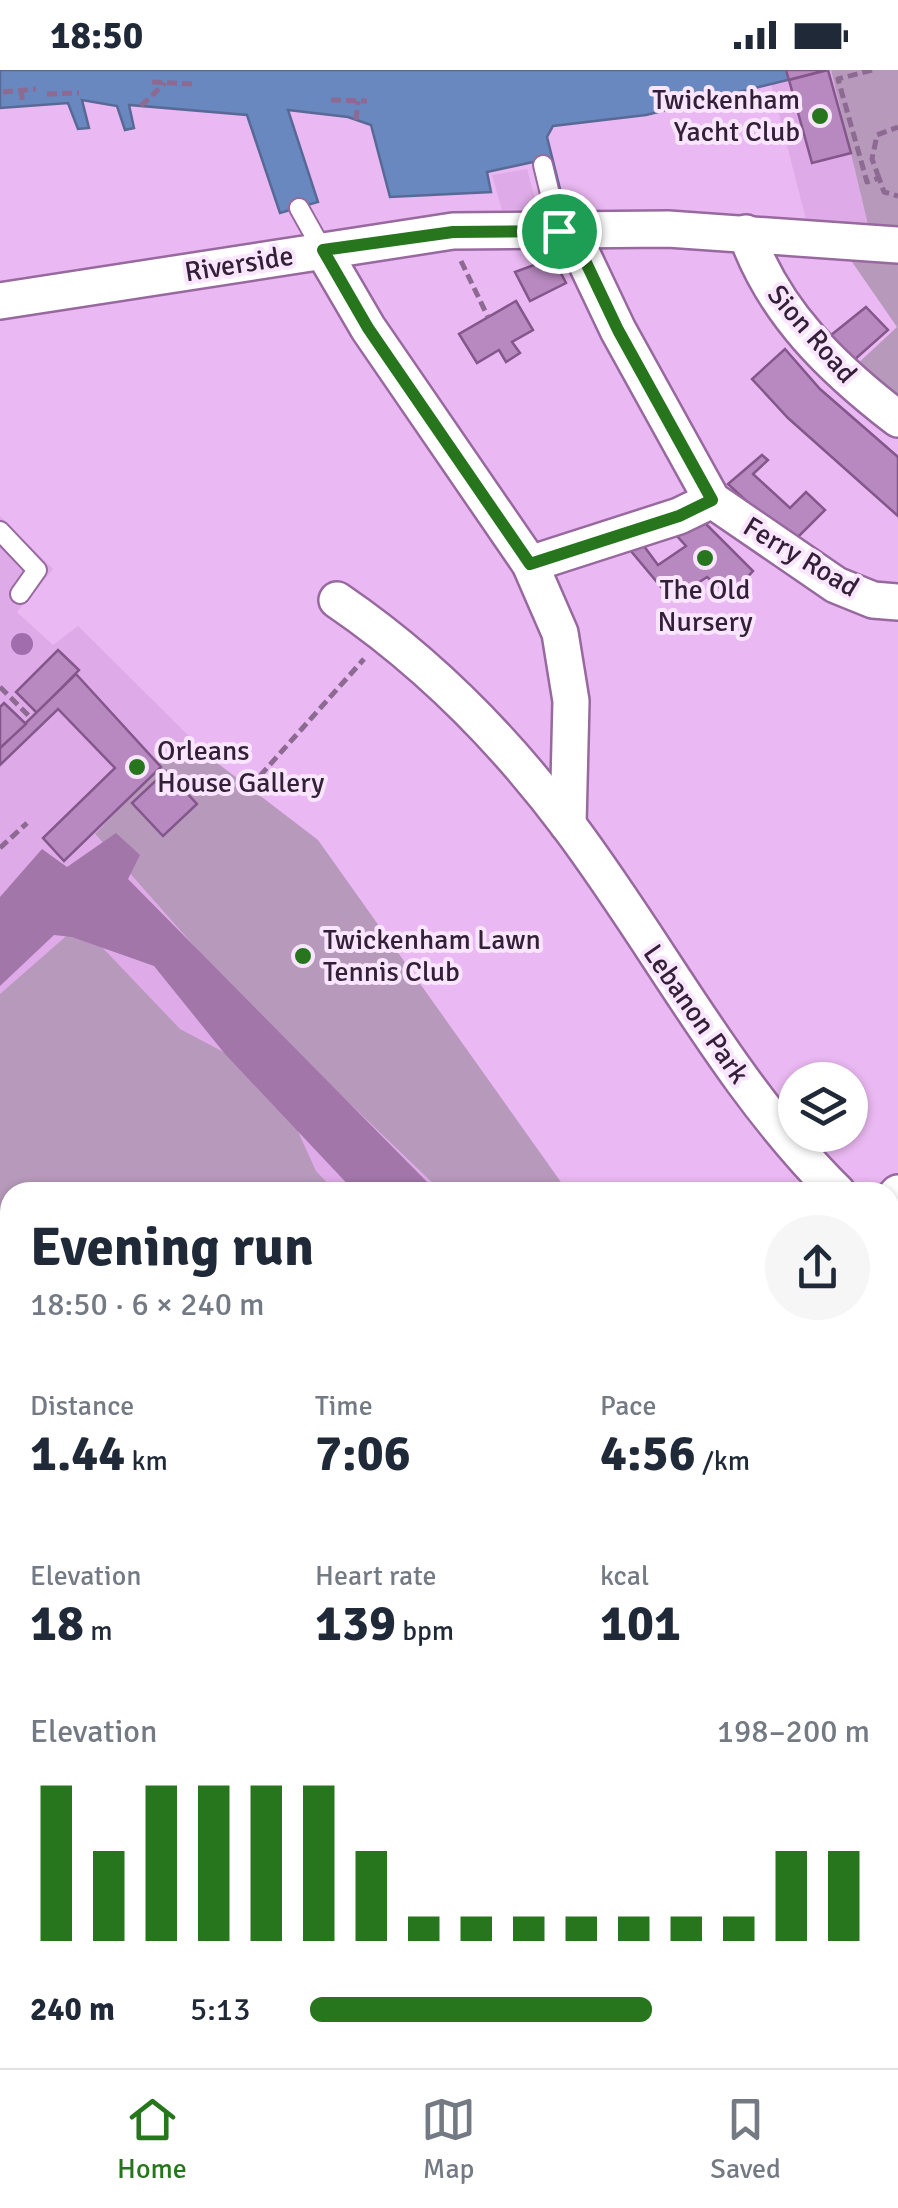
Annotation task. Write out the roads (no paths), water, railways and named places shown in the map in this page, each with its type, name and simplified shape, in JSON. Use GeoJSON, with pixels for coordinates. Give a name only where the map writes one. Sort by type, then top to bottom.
{"type":"FeatureCollection","features":[{"type":"Feature","properties":{"kind":"street","name":"Ferry Road"},"geometry":{"type":"LineString","coordinates":[[565,231],[712,500],[836,585],[873,600],[898,602]]}},
{"type":"Feature","properties":{"kind":"street","name":"Riverside"},"geometry":{"type":"LineString","coordinates":[[0,301],[453,232],[746,233],[898,245]]}},
{"type":"Feature","properties":{"kind":"street","name":"Sion Road"},"geometry":{"type":"LineString","coordinates":[[746,233],[758,269],[792,318],[841,375],[898,420]]}},
{"type":"Feature","properties":{"kind":"street"},"geometry":{"type":"LineString","coordinates":[[323,250],[368,328],[530,564],[560,633],[572,701],[568,825]]}},
{"type":"Feature","properties":{"kind":"street"},"geometry":{"type":"LineString","coordinates":[[530,564],[679,516],[712,500]]}},
{"type":"Feature","properties":{"kind":"street","name":"Lebanon Park"},"geometry":{"type":"LineString","coordinates":[[337,600],[378,628],[454,691],[568,825],[786,1142],[827,1182]]}},
{"type":"Feature","properties":{"kind":"lane"},"geometry":{"type":"LineString","coordinates":[[543,165],[565,231]]}},
{"type":"Feature","properties":{"kind":"lane"},"geometry":{"type":"LineString","coordinates":[[299,208],[323,250]]}},
{"type":"Feature","properties":{"kind":"lane"},"geometry":{"type":"LineString","coordinates":[[0,531],[37,570],[20,594]]}},
{"type":"Feature","properties":{"kind":"water"},"geometry":{"type":"Polygon","coordinates":[[[0,70],[828,70],[646,115],[553,126],[547,137],[560,189],[540,190],[533,162],[487,172],[491,192],[390,197],[371,125],[348,117],[288,110],[318,202],[280,213],[247,115],[129,105],[134,128],[125,130],[117,106],[82,100],[89,128],[78,129],[68,103],[0,108],[0,70]]]}},
{"type":"Feature","properties":{"kind":"place","name":"Twickenham Yacht Club"},"geometry":{"type":"Point","coordinates":[820,116]}},
{"type":"Feature","properties":{"kind":"place","name":"The Old Nursery"},"geometry":{"type":"Point","coordinates":[705,558]}},
{"type":"Feature","properties":{"kind":"place","name":"Orleans House Gallery"},"geometry":{"type":"Point","coordinates":[137,767]}},
{"type":"Feature","properties":{"kind":"place","name":"Twickenham Lawn Tennis Club"},"geometry":{"type":"Point","coordinates":[303,956]}}]}
